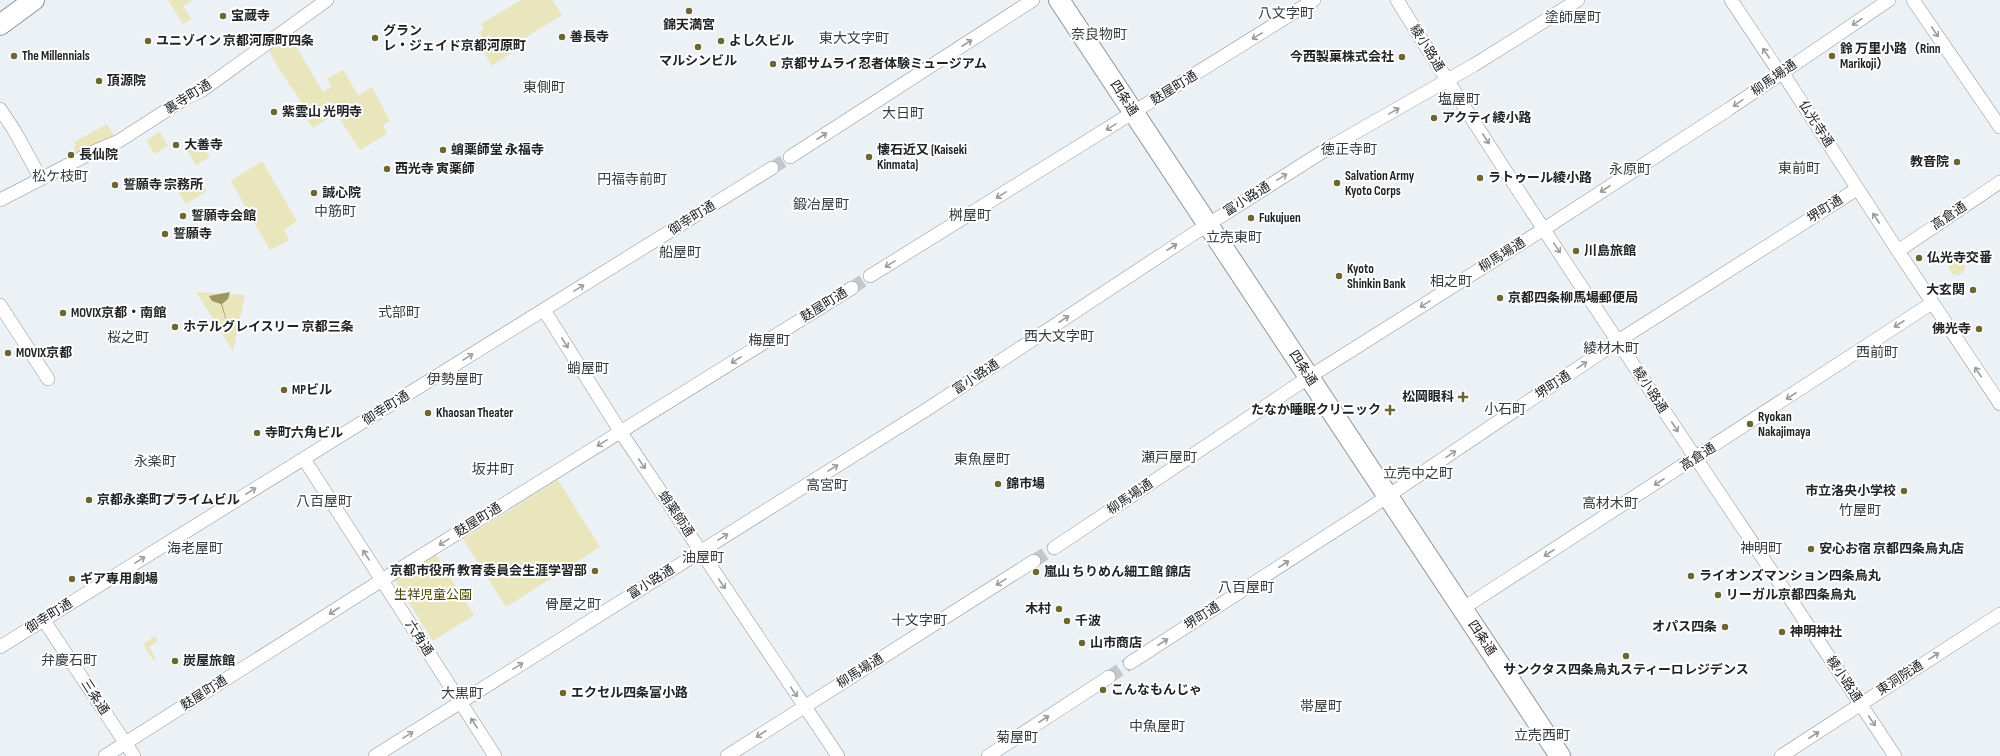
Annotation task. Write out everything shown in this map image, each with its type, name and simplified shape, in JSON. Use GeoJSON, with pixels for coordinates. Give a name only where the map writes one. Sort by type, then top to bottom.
{"type":"FeatureCollection","features":[{"type":"Feature","properties":{"kind":"main road"},"geometry":{"type":"LineString","coordinates":[[0,25],[34,0]]}},
{"type":"Feature","properties":{"kind":"main road","name":"四条通"},"geometry":{"type":"LineString","coordinates":[[1059,0],[1560,756]]}},
{"type":"Feature","properties":{"kind":"street","name":"裏寺町通"},"geometry":{"type":"LineString","coordinates":[[0,200],[119,141],[184,99],[200,91],[327,0]]}},
{"type":"Feature","properties":{"kind":"street"},"geometry":{"type":"LineString","coordinates":[[790,157],[1033,0]]}},
{"type":"Feature","properties":{"kind":"street","name":"麩屋町通"},"geometry":{"type":"LineString","coordinates":[[870,276],[1314,0]]}},
{"type":"Feature","properties":{"kind":"street","name":"綾小路通"},"geometry":{"type":"LineString","coordinates":[[1397,0],[1447,81],[1695,458],[1896,756]]}},
{"type":"Feature","properties":{"kind":"street","name":"富小路通"},"geometry":{"type":"LineString","coordinates":[[375,756],[929,408],[1208,224],[1330,147],[1447,81],[1578,0]]}},
{"type":"Feature","properties":{"kind":"street","name":"仏光寺通"},"geometry":{"type":"LineString","coordinates":[[1731,0],[1777,69],[1782,72],[1932,303]]}},
{"type":"Feature","properties":{"kind":"street","name":"柳馬場通"},"geometry":{"type":"LineString","coordinates":[[1054,548],[1309,377],[1544,229],[1729,109],[1889,0]]}},
{"type":"Feature","properties":{"kind":"street"},"geometry":{"type":"LineString","coordinates":[[1913,0],[2000,127]]}},
{"type":"Feature","properties":{"kind":"street"},"geometry":{"type":"LineString","coordinates":[[0,109],[14,130],[41,179]]}},
{"type":"Feature","properties":{"kind":"street","name":"御幸町通"},"geometry":{"type":"LineString","coordinates":[[0,647],[772,168]]}},
{"type":"Feature","properties":{"kind":"street","name":"高倉通"},"geometry":{"type":"LineString","coordinates":[[1898,251],[2000,182]]}},
{"type":"Feature","properties":{"kind":"street","name":"堺町通"},"geometry":{"type":"LineString","coordinates":[[1130,663],[1388,496],[1618,341],[1857,188]]}},
{"type":"Feature","properties":{"kind":"street","name":"麩屋町通"},"geometry":{"type":"LineString","coordinates":[[105,756],[382,580],[852,288]]}},
{"type":"Feature","properties":{"kind":"street"},"geometry":{"type":"LineString","coordinates":[[1932,303],[2000,404]]}},
{"type":"Feature","properties":{"kind":"street","name":"高倉通"},"geometry":{"type":"LineString","coordinates":[[1462,609],[1932,303]]}},
{"type":"Feature","properties":{"kind":"street"},"geometry":{"type":"LineString","coordinates":[[0,305],[48,379]]}},
{"type":"Feature","properties":{"kind":"street","name":"蛸薬師通"},"geometry":{"type":"LineString","coordinates":[[544,310],[620,431],[838,756]]}},
{"type":"Feature","properties":{"kind":"street","name":"六角通"},"geometry":{"type":"LineString","coordinates":[[304,459],[496,756]]}},
{"type":"Feature","properties":{"kind":"street","name":"柳馬場通"},"geometry":{"type":"LineString","coordinates":[[727,756],[1034,561]]}},
{"type":"Feature","properties":{"kind":"street","name":"東洞院通"},"geometry":{"type":"LineString","coordinates":[[1781,756],[2000,614]]}},
{"type":"Feature","properties":{"kind":"street","name":"三条通"},"geometry":{"type":"LineString","coordinates":[[43,619],[134,756]]}},
{"type":"Feature","properties":{"kind":"street"},"geometry":{"type":"LineString","coordinates":[[988,756],[1109,677]]}},
{"type":"Feature","properties":{"kind":"green space"},"geometry":{"type":"Polygon","coordinates":[[[168,0],[193,0],[183,6],[191,19],[183,24],[168,0]]]}},
{"type":"Feature","properties":{"kind":"green space"},"geometry":{"type":"Polygon","coordinates":[[[521,0],[552,0],[562,15],[510,47],[513,52],[492,66],[478,42],[483,38],[479,32],[484,29],[481,24],[521,0]]]}},
{"type":"Feature","properties":{"kind":"green space"},"geometry":{"type":"Polygon","coordinates":[[[290,36],[323,92],[332,87],[327,79],[343,70],[358,95],[372,87],[390,121],[383,125],[387,134],[360,150],[336,113],[313,128],[298,106],[302,103],[279,69],[269,51],[290,36]]]}},
{"type":"Feature","properties":{"kind":"green space"},"geometry":{"type":"Polygon","coordinates":[[[107,124],[114,136],[78,156],[73,148],[76,146],[74,142],[107,124]]]}},
{"type":"Feature","properties":{"kind":"green space"},"geometry":{"type":"Polygon","coordinates":[[[160,132],[168,146],[154,154],[146,140],[160,132]]]}},
{"type":"Feature","properties":{"kind":"green space"},"geometry":{"type":"Polygon","coordinates":[[[199,139],[210,157],[196,165],[185,147],[199,139]]]}},
{"type":"Feature","properties":{"kind":"green space"},"geometry":{"type":"Polygon","coordinates":[[[262,161],[297,221],[284,230],[289,240],[270,250],[231,181],[262,161]]]}},
{"type":"Feature","properties":{"kind":"green space"},"geometry":{"type":"Polygon","coordinates":[[[198,178],[207,191],[186,204],[178,191],[198,178]]]}},
{"type":"Feature","properties":{"kind":"green space"},"geometry":{"type":"Polygon","coordinates":[[[1957,259],[1963,261],[1965,267],[1963,273],[1957,275],[1951,273],[1949,267],[1951,261],[1957,259]]]}},
{"type":"Feature","properties":{"kind":"green space"},"geometry":{"type":"Polygon","coordinates":[[[196,292],[245,295],[233,351],[196,292]]]}},
{"type":"Feature","properties":{"kind":"green space"},"geometry":{"type":"Polygon","coordinates":[[[558,480],[600,547],[506,607],[463,539],[558,480]]]}},
{"type":"Feature","properties":{"kind":"green space","name":"生祥児童公園"},"geometry":{"type":"Polygon","coordinates":[[[433,550],[474,615],[433,641],[392,576],[433,550]]]}},
{"type":"Feature","properties":{"kind":"green space"},"geometry":{"type":"Polygon","coordinates":[[[155,636],[158,641],[149,647],[156,658],[153,660],[143,644],[155,636]]]}},
{"type":"Feature","properties":{"kind":"shaded area"},"geometry":{"type":"Polygon","coordinates":[[[230,292],[228,299],[222,304],[230,333],[221,304],[212,301],[209,296],[230,292]]]}},
{"type":"Feature","properties":{"kind":"tunnel"},"geometry":{"type":"LineString","coordinates":[[772,168],[790,157]]}},
{"type":"Feature","properties":{"kind":"tunnel"},"geometry":{"type":"LineString","coordinates":[[852,288],[870,276]]}},
{"type":"Feature","properties":{"kind":"tunnel"},"geometry":{"type":"LineString","coordinates":[[1034,561],[1054,548]]}},
{"type":"Feature","properties":{"kind":"tunnel"},"geometry":{"type":"LineString","coordinates":[[1109,677],[1130,663]]}},
{"type":"Feature","properties":{"kind":"place","name":"錦天満宮"},"geometry":{"type":"Point","coordinates":[689,11]}},
{"type":"Feature","properties":{"kind":"place","name":"宝蔵寺"},"geometry":{"type":"Point","coordinates":[223,16]}},
{"type":"Feature","properties":{"kind":"place","name":"善長寺"},"geometry":{"type":"Point","coordinates":[562,37]}},
{"type":"Feature","properties":{"kind":"place","name":"グラン レ・ジェイド京都河原町"},"geometry":{"type":"Point","coordinates":[375,38]}},
{"type":"Feature","properties":{"kind":"place","name":"ユニゾイン 京都河原町四条"},"geometry":{"type":"Point","coordinates":[148,41]}},
{"type":"Feature","properties":{"kind":"place","name":"よし久ビル"},"geometry":{"type":"Point","coordinates":[721,41]}},
{"type":"Feature","properties":{"kind":"place","name":"マルシンビル"},"geometry":{"type":"Point","coordinates":[698,47]}},
{"type":"Feature","properties":{"kind":"place","name":"The Millennials"},"geometry":{"type":"Point","coordinates":[14,56]}},
{"type":"Feature","properties":{"kind":"place","name":"鈴 万里小路（Rinn Marikoji）"},"geometry":{"type":"Point","coordinates":[1832,56]}},
{"type":"Feature","properties":{"kind":"place","name":"今西製菓株式会社"},"geometry":{"type":"Point","coordinates":[1402,57]}},
{"type":"Feature","properties":{"kind":"place","name":"京都サムライ忍者体験ミュージアム"},"geometry":{"type":"Point","coordinates":[773,64]}},
{"type":"Feature","properties":{"kind":"place","name":"頂源院"},"geometry":{"type":"Point","coordinates":[99,81]}},
{"type":"Feature","properties":{"kind":"place","name":"紫雲山 光明寺"},"geometry":{"type":"Point","coordinates":[274,112]}},
{"type":"Feature","properties":{"kind":"place","name":"アクティ綾小路"},"geometry":{"type":"Point","coordinates":[1434,118]}},
{"type":"Feature","properties":{"kind":"place","name":"大善寺"},"geometry":{"type":"Point","coordinates":[176,145]}},
{"type":"Feature","properties":{"kind":"place","name":"蛸薬師堂 永福寺"},"geometry":{"type":"Point","coordinates":[443,150]}},
{"type":"Feature","properties":{"kind":"place","name":"長仙院"},"geometry":{"type":"Point","coordinates":[71,155]}},
{"type":"Feature","properties":{"kind":"place","name":"懐石近又 (Kaiseki Kinmata)"},"geometry":{"type":"Point","coordinates":[869,157]}},
{"type":"Feature","properties":{"kind":"place","name":"教音院"},"geometry":{"type":"Point","coordinates":[1957,162]}},
{"type":"Feature","properties":{"kind":"place","name":"西光寺 寅薬師"},"geometry":{"type":"Point","coordinates":[387,169]}},
{"type":"Feature","properties":{"kind":"place","name":"ラトゥール綾小路"},"geometry":{"type":"Point","coordinates":[1480,178]}},
{"type":"Feature","properties":{"kind":"place","name":"Salvation Army Kyoto Corps"},"geometry":{"type":"Point","coordinates":[1337,183]}},
{"type":"Feature","properties":{"kind":"place","name":"誓願寺 宗務所"},"geometry":{"type":"Point","coordinates":[115,185]}},
{"type":"Feature","properties":{"kind":"place","name":"誠心院"},"geometry":{"type":"Point","coordinates":[314,193]}},
{"type":"Feature","properties":{"kind":"place","name":"誓願寺会館"},"geometry":{"type":"Point","coordinates":[183,216]}},
{"type":"Feature","properties":{"kind":"place","name":"Fukujuen"},"geometry":{"type":"Point","coordinates":[1251,218]}},
{"type":"Feature","properties":{"kind":"place","name":"誓願寺"},"geometry":{"type":"Point","coordinates":[165,234]}},
{"type":"Feature","properties":{"kind":"place","name":"川島旅館"},"geometry":{"type":"Point","coordinates":[1576,251]}},
{"type":"Feature","properties":{"kind":"place","name":"仏光寺交番"},"geometry":{"type":"Point","coordinates":[1919,258]}},
{"type":"Feature","properties":{"kind":"place","name":"Kyoto Shinkin Bank"},"geometry":{"type":"Point","coordinates":[1339,276]}},
{"type":"Feature","properties":{"kind":"place","name":"大玄関"},"geometry":{"type":"Point","coordinates":[1973,290]}},
{"type":"Feature","properties":{"kind":"place","name":"京都四条柳馬場郵便局"},"geometry":{"type":"Point","coordinates":[1500,298]}},
{"type":"Feature","properties":{"kind":"place","name":"MOVIX京都・南館"},"geometry":{"type":"Point","coordinates":[63,313]}},
{"type":"Feature","properties":{"kind":"place","name":"ホテルグレイスリー 京都三条"},"geometry":{"type":"Point","coordinates":[175,327]}},
{"type":"Feature","properties":{"kind":"place","name":"佛光寺"},"geometry":{"type":"Point","coordinates":[1979,329]}},
{"type":"Feature","properties":{"kind":"place","name":"MOVIX京都"},"geometry":{"type":"Point","coordinates":[8,353]}},
{"type":"Feature","properties":{"kind":"place","name":"MPビル"},"geometry":{"type":"Point","coordinates":[284,390]}},
{"type":"Feature","properties":{"kind":"place","name":"松岡眼科"},"geometry":{"type":"Point","coordinates":[1463,397]}},
{"type":"Feature","properties":{"kind":"place","name":"たなか睡眠クリニック"},"geometry":{"type":"Point","coordinates":[1390,410]}},
{"type":"Feature","properties":{"kind":"place","name":"Khaosan Theater"},"geometry":{"type":"Point","coordinates":[428,413]}},
{"type":"Feature","properties":{"kind":"place","name":"Ryokan Nakajimaya"},"geometry":{"type":"Point","coordinates":[1750,424]}},
{"type":"Feature","properties":{"kind":"place","name":"寺町六角ビル"},"geometry":{"type":"Point","coordinates":[257,433]}},
{"type":"Feature","properties":{"kind":"place","name":"錦市場"},"geometry":{"type":"Point","coordinates":[998,484]}},
{"type":"Feature","properties":{"kind":"place","name":"市立洛央小学校"},"geometry":{"type":"Point","coordinates":[1904,491]}},
{"type":"Feature","properties":{"kind":"place","name":"京都永楽町プライムビル"},"geometry":{"type":"Point","coordinates":[89,500]}},
{"type":"Feature","properties":{"kind":"place","name":"安心お宿 京都四条烏丸店"},"geometry":{"type":"Point","coordinates":[1811,549]}},
{"type":"Feature","properties":{"kind":"place","name":"京都市役所 教育委員会生涯学習部"},"geometry":{"type":"Point","coordinates":[595,571]}},
{"type":"Feature","properties":{"kind":"place","name":"嵐山 ちりめん細工館 錦店"},"geometry":{"type":"Point","coordinates":[1036,572]}},
{"type":"Feature","properties":{"kind":"place","name":"ライオンズマンション四条烏丸"},"geometry":{"type":"Point","coordinates":[1691,576]}},
{"type":"Feature","properties":{"kind":"place","name":"ギア専用劇場"},"geometry":{"type":"Point","coordinates":[72,579]}},
{"type":"Feature","properties":{"kind":"place","name":"リーガル京都四条烏丸"},"geometry":{"type":"Point","coordinates":[1718,595]}},
{"type":"Feature","properties":{"kind":"place","name":"木村"},"geometry":{"type":"Point","coordinates":[1059,609]}},
{"type":"Feature","properties":{"kind":"place","name":"千波"},"geometry":{"type":"Point","coordinates":[1067,621]}},
{"type":"Feature","properties":{"kind":"place","name":"オパス四条"},"geometry":{"type":"Point","coordinates":[1725,627]}},
{"type":"Feature","properties":{"kind":"place","name":"神明神社"},"geometry":{"type":"Point","coordinates":[1782,632]}},
{"type":"Feature","properties":{"kind":"place","name":"山市商店"},"geometry":{"type":"Point","coordinates":[1082,643]}},
{"type":"Feature","properties":{"kind":"place","name":"サンクタス四条烏丸スティーロレジデンス"},"geometry":{"type":"Point","coordinates":[1626,656]}},
{"type":"Feature","properties":{"kind":"place","name":"炭屋旅館"},"geometry":{"type":"Point","coordinates":[175,661]}},
{"type":"Feature","properties":{"kind":"place","name":"こんなもんじゃ"},"geometry":{"type":"Point","coordinates":[1103,690]}},
{"type":"Feature","properties":{"kind":"place","name":"エクセル四条富小路"},"geometry":{"type":"Point","coordinates":[563,693]}},
{"type":"Feature","properties":{"kind":"district","name":"八文字町"},"geometry":{"type":"Point","coordinates":[1286,13]}},
{"type":"Feature","properties":{"kind":"district","name":"塗師屋町"},"geometry":{"type":"Point","coordinates":[1573,17]}},
{"type":"Feature","properties":{"kind":"district","name":"奈良物町"},"geometry":{"type":"Point","coordinates":[1099,34]}},
{"type":"Feature","properties":{"kind":"district","name":"東大文字町"},"geometry":{"type":"Point","coordinates":[854,38]}},
{"type":"Feature","properties":{"kind":"district","name":"東側町"},"geometry":{"type":"Point","coordinates":[544,87]}},
{"type":"Feature","properties":{"kind":"district","name":"塩屋町"},"geometry":{"type":"Point","coordinates":[1459,99]}},
{"type":"Feature","properties":{"kind":"district","name":"大日町"},"geometry":{"type":"Point","coordinates":[903,113]}},
{"type":"Feature","properties":{"kind":"district","name":"徳正寺町"},"geometry":{"type":"Point","coordinates":[1349,149]}},
{"type":"Feature","properties":{"kind":"district","name":"東前町"},"geometry":{"type":"Point","coordinates":[1799,168]}},
{"type":"Feature","properties":{"kind":"district","name":"永原町"},"geometry":{"type":"Point","coordinates":[1630,169]}},
{"type":"Feature","properties":{"kind":"district","name":"松ケ枝町"},"geometry":{"type":"Point","coordinates":[60,176]}},
{"type":"Feature","properties":{"kind":"district","name":"円福寺前町"},"geometry":{"type":"Point","coordinates":[632,179]}},
{"type":"Feature","properties":{"kind":"district","name":"鍛冶屋町"},"geometry":{"type":"Point","coordinates":[821,204]}},
{"type":"Feature","properties":{"kind":"district","name":"中筋町"},"geometry":{"type":"Point","coordinates":[335,211]}},
{"type":"Feature","properties":{"kind":"district","name":"桝屋町"},"geometry":{"type":"Point","coordinates":[970,215]}},
{"type":"Feature","properties":{"kind":"district","name":"立売東町"},"geometry":{"type":"Point","coordinates":[1234,237]}},
{"type":"Feature","properties":{"kind":"district","name":"船屋町"},"geometry":{"type":"Point","coordinates":[680,252]}},
{"type":"Feature","properties":{"kind":"district","name":"相之町"},"geometry":{"type":"Point","coordinates":[1451,281]}},
{"type":"Feature","properties":{"kind":"district","name":"式部町"},"geometry":{"type":"Point","coordinates":[399,312]}},
{"type":"Feature","properties":{"kind":"district","name":"西大文字町"},"geometry":{"type":"Point","coordinates":[1059,336]}},
{"type":"Feature","properties":{"kind":"district","name":"桜之町"},"geometry":{"type":"Point","coordinates":[128,337]}},
{"type":"Feature","properties":{"kind":"district","name":"梅屋町"},"geometry":{"type":"Point","coordinates":[769,340]}},
{"type":"Feature","properties":{"kind":"district","name":"綾材木町"},"geometry":{"type":"Point","coordinates":[1611,348]}},
{"type":"Feature","properties":{"kind":"district","name":"西前町"},"geometry":{"type":"Point","coordinates":[1877,352]}},
{"type":"Feature","properties":{"kind":"district","name":"蛸屋町"},"geometry":{"type":"Point","coordinates":[588,368]}},
{"type":"Feature","properties":{"kind":"district","name":"伊勢屋町"},"geometry":{"type":"Point","coordinates":[455,379]}},
{"type":"Feature","properties":{"kind":"district","name":"小石町"},"geometry":{"type":"Point","coordinates":[1505,409]}},
{"type":"Feature","properties":{"kind":"district","name":"瀬戸屋町"},"geometry":{"type":"Point","coordinates":[1169,457]}},
{"type":"Feature","properties":{"kind":"district","name":"東魚屋町"},"geometry":{"type":"Point","coordinates":[982,459]}},
{"type":"Feature","properties":{"kind":"district","name":"永楽町"},"geometry":{"type":"Point","coordinates":[155,461]}},
{"type":"Feature","properties":{"kind":"district","name":"坂井町"},"geometry":{"type":"Point","coordinates":[493,469]}},
{"type":"Feature","properties":{"kind":"district","name":"立売中之町"},"geometry":{"type":"Point","coordinates":[1418,473]}},
{"type":"Feature","properties":{"kind":"district","name":"高宮町"},"geometry":{"type":"Point","coordinates":[827,485]}},
{"type":"Feature","properties":{"kind":"district","name":"八百屋町"},"geometry":{"type":"Point","coordinates":[324,501]}},
{"type":"Feature","properties":{"kind":"district","name":"高材木町"},"geometry":{"type":"Point","coordinates":[1610,503]}},
{"type":"Feature","properties":{"kind":"district","name":"竹屋町"},"geometry":{"type":"Point","coordinates":[1860,510]}},
{"type":"Feature","properties":{"kind":"district","name":"海老屋町"},"geometry":{"type":"Point","coordinates":[195,548]}},
{"type":"Feature","properties":{"kind":"district","name":"神明町"},"geometry":{"type":"Point","coordinates":[1761,548]}},
{"type":"Feature","properties":{"kind":"district","name":"油屋町"},"geometry":{"type":"Point","coordinates":[703,557]}},
{"type":"Feature","properties":{"kind":"district","name":"八百屋町"},"geometry":{"type":"Point","coordinates":[1246,587]}},
{"type":"Feature","properties":{"kind":"district","name":"骨屋之町"},"geometry":{"type":"Point","coordinates":[573,604]}},
{"type":"Feature","properties":{"kind":"district","name":"十文字町"},"geometry":{"type":"Point","coordinates":[919,620]}},
{"type":"Feature","properties":{"kind":"district","name":"弁慶石町"},"geometry":{"type":"Point","coordinates":[69,660]}},
{"type":"Feature","properties":{"kind":"district","name":"大黒町"},"geometry":{"type":"Point","coordinates":[462,693]}},
{"type":"Feature","properties":{"kind":"district","name":"帯屋町"},"geometry":{"type":"Point","coordinates":[1321,706]}},
{"type":"Feature","properties":{"kind":"district","name":"中魚屋町"},"geometry":{"type":"Point","coordinates":[1157,726]}},
{"type":"Feature","properties":{"kind":"district","name":"立売西町"},"geometry":{"type":"Point","coordinates":[1542,735]}},
{"type":"Feature","properties":{"kind":"district","name":"菊屋町"},"geometry":{"type":"Point","coordinates":[1017,737]}}]}
